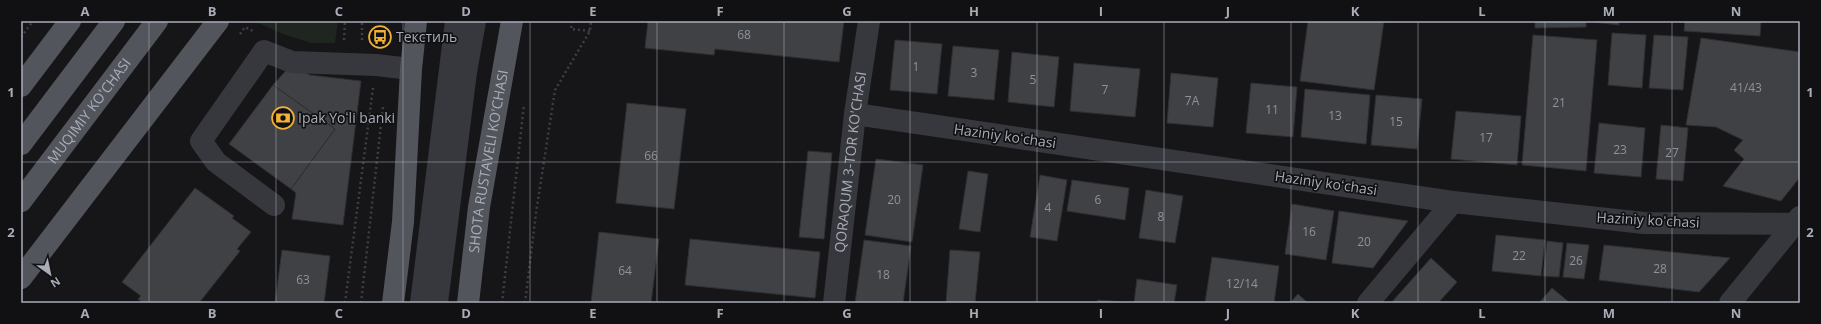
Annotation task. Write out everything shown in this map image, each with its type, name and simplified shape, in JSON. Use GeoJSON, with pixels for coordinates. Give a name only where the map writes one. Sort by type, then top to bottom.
{"type":"FeatureCollection","features":[{"type":"Feature","properties":{"kind":"main road"},"geometry":{"type":"LineString","coordinates":[[21,86],[70,21]]}},
{"type":"Feature","properties":{"kind":"main road"},"geometry":{"type":"LineString","coordinates":[[21,144],[114,21]]}},
{"type":"Feature","properties":{"kind":"main road","name":"MUQIMIY KO'CHASI"},"geometry":{"type":"LineString","coordinates":[[21,201],[157,21]]}},
{"type":"Feature","properties":{"kind":"main road"},"geometry":{"type":"LineString","coordinates":[[21,278],[218,21]]}},
{"type":"Feature","properties":{"kind":"main road"},"geometry":{"type":"LineString","coordinates":[[393,303],[403,222],[411,70],[416,21]]}},
{"type":"Feature","properties":{"kind":"main road","name":"SHOTA RUSTAVELI KO'CHASI"},"geometry":{"type":"LineString","coordinates":[[468,303],[479,207],[512,21]]}},
{"type":"Feature","properties":{"kind":"street"},"geometry":{"type":"LineString","coordinates":[[421,303],[456,21]]}},
{"type":"Feature","properties":{"kind":"street"},"geometry":{"type":"LineString","coordinates":[[437,303],[466,72],[475,21]]}},
{"type":"Feature","properties":{"kind":"street","name":"QORAQUM 3-TOR KO'CHASI"},"geometry":{"type":"LineString","coordinates":[[834,303],[855,114],[869,21]]}},
{"type":"Feature","properties":{"kind":"street"},"geometry":{"type":"LineString","coordinates":[[274,205],[216,162],[201,141],[264,51],[292,62],[376,65],[411,70]]}},
{"type":"Feature","properties":{"kind":"street","name":"Haziniy koʻchasi"},"geometry":{"type":"LineString","coordinates":[[855,114],[1452,202],[1644,223],[1798,221]]}},
{"type":"Feature","properties":{"kind":"street"},"geometry":{"type":"LineString","coordinates":[[1368,303],[1452,202]]}},
{"type":"Feature","properties":{"kind":"street"},"geometry":{"type":"LineString","coordinates":[[1730,303],[1798,221]]}},
{"type":"Feature","properties":{"kind":"path"},"geometry":{"type":"LineString","coordinates":[[21,37],[33,21]]}},
{"type":"Feature","properties":{"kind":"path"},"geometry":{"type":"LineString","coordinates":[[343,43],[345,21]]}},
{"type":"Feature","properties":{"kind":"path"},"geometry":{"type":"LineString","coordinates":[[345,303],[376,65],[362,49],[362,21]]}},
{"type":"Feature","properties":{"kind":"path"},"geometry":{"type":"LineString","coordinates":[[572,21],[571,29],[590,31]]}},
{"type":"Feature","properties":{"kind":"path"},"geometry":{"type":"LineString","coordinates":[[525,303],[536,213],[555,90],[590,31],[591,21]]}},
{"type":"Feature","properties":{"kind":"path"},"geometry":{"type":"LineString","coordinates":[[502,303],[524,102]]}},
{"type":"Feature","properties":{"kind":"path"},"geometry":{"type":"LineString","coordinates":[[360,303],[383,106]]}},
{"type":"Feature","properties":{"kind":"shaded area"},"geometry":{"type":"Polygon","coordinates":[[[254,21],[338,21],[335,43],[311,43],[283,34],[254,21]]]}},
{"type":"Feature","properties":{"kind":"building"},"geometry":{"type":"Polygon","coordinates":[[[648,21],[844,21],[839,62],[715,49],[714,55],[645,48],[648,21]]]}},
{"type":"Feature","properties":{"kind":"building"},"geometry":{"type":"Polygon","coordinates":[[[1308,21],[1384,21],[1374,90],[1300,81],[1308,21]]]}},
{"type":"Feature","properties":{"kind":"building"},"geometry":{"type":"Polygon","coordinates":[[[1535,21],[1586,21],[1586,27],[1535,28],[1535,21]]]}},
{"type":"Feature","properties":{"kind":"building"},"geometry":{"type":"Polygon","coordinates":[[[1619,21],[1619,25],[1593,22],[1619,21]]]}},
{"type":"Feature","properties":{"kind":"building"},"geometry":{"type":"Polygon","coordinates":[[[1685,21],[1761,21],[1760,36],[1684,31],[1685,21]]]}},
{"type":"Feature","properties":{"kind":"building"},"geometry":{"type":"Polygon","coordinates":[[[1612,33],[1646,35],[1642,88],[1608,85],[1612,33]]]}},
{"type":"Feature","properties":{"kind":"building"},"geometry":{"type":"Polygon","coordinates":[[[1533,35],[1597,40],[1586,171],[1522,165],[1533,35]]]}},
{"type":"Feature","properties":{"kind":"building"},"geometry":{"type":"Polygon","coordinates":[[[1654,35],[1688,37],[1683,90],[1649,88],[1654,35]]]}},
{"type":"Feature","properties":{"kind":"building"},"geometry":{"type":"Polygon","coordinates":[[[1701,38],[1800,52],[1800,177],[1781,201],[1723,186],[1744,159],[1734,150],[1743,140],[1716,127],[1686,125],[1701,38]]]}},
{"type":"Feature","properties":{"kind":"building"},"geometry":{"type":"Polygon","coordinates":[[[895,40],[942,44],[937,94],[890,90],[895,40]]]}},
{"type":"Feature","properties":{"kind":"building"},"geometry":{"type":"Polygon","coordinates":[[[953,46],[999,50],[994,100],[948,96],[953,46]]]}},
{"type":"Feature","properties":{"kind":"building"},"geometry":{"type":"Polygon","coordinates":[[[1012,52],[1059,57],[1054,107],[1008,102],[1012,52]]]}},
{"type":"Feature","properties":{"kind":"building"},"geometry":{"type":"Polygon","coordinates":[[[1074,63],[1140,69],[1135,117],[1070,111],[1074,63]]]}},
{"type":"Feature","properties":{"kind":"building"},"geometry":{"type":"Polygon","coordinates":[[[291,65],[310,75],[361,81],[343,225],[292,219],[296,193],[291,189],[335,129],[273,85],[291,65]]]}},
{"type":"Feature","properties":{"kind":"building"},"geometry":{"type":"Polygon","coordinates":[[[1171,73],[1218,78],[1213,127],[1167,123],[1171,73]]]}},
{"type":"Feature","properties":{"kind":"building"},"geometry":{"type":"Polygon","coordinates":[[[1251,83],[1297,87],[1293,137],[1246,133],[1251,83]]]}},
{"type":"Feature","properties":{"kind":"building"},"geometry":{"type":"Polygon","coordinates":[[[273,85],[335,129],[291,189],[229,144],[273,85]]]}},
{"type":"Feature","properties":{"kind":"building"},"geometry":{"type":"Polygon","coordinates":[[[1305,89],[1370,95],[1366,144],[1301,137],[1305,89]]]}},
{"type":"Feature","properties":{"kind":"building"},"geometry":{"type":"Polygon","coordinates":[[[1376,95],[1422,99],[1417,149],[1371,145],[1376,95]]]}},
{"type":"Feature","properties":{"kind":"building"},"geometry":{"type":"Polygon","coordinates":[[[627,103],[686,109],[674,209],[616,203],[627,103]]]}},
{"type":"Feature","properties":{"kind":"building"},"geometry":{"type":"Polygon","coordinates":[[[1456,111],[1521,116],[1517,165],[1451,159],[1456,111]]]}},
{"type":"Feature","properties":{"kind":"building"},"geometry":{"type":"Polygon","coordinates":[[[1599,123],[1645,128],[1641,177],[1594,173],[1599,123]]]}},
{"type":"Feature","properties":{"kind":"building"},"geometry":{"type":"Polygon","coordinates":[[[1661,125],[1688,128],[1683,181],[1656,179],[1661,125]]]}},
{"type":"Feature","properties":{"kind":"building"},"geometry":{"type":"Polygon","coordinates":[[[808,151],[832,153],[824,239],[799,237],[808,151]]]}},
{"type":"Feature","properties":{"kind":"building"},"geometry":{"type":"Polygon","coordinates":[[[876,159],[923,165],[912,242],[865,235],[876,159]]]}},
{"type":"Feature","properties":{"kind":"building"},"geometry":{"type":"Polygon","coordinates":[[[968,171],[988,174],[980,232],[959,229],[968,171]]]}},
{"type":"Feature","properties":{"kind":"building"},"geometry":{"type":"Polygon","coordinates":[[[1040,175],[1067,180],[1057,241],[1030,237],[1040,175]]]}},
{"type":"Feature","properties":{"kind":"building"},"geometry":{"type":"Polygon","coordinates":[[[1072,180],[1129,188],[1125,220],[1067,211],[1072,180]]]}},
{"type":"Feature","properties":{"kind":"building"},"geometry":{"type":"Polygon","coordinates":[[[195,188],[234,216],[232,218],[251,232],[237,249],[240,251],[199,303],[143,303],[138,299],[141,296],[122,282],[195,188]]]}},
{"type":"Feature","properties":{"kind":"building"},"geometry":{"type":"Polygon","coordinates":[[[1146,190],[1183,196],[1175,243],[1139,238],[1146,190]]]}},
{"type":"Feature","properties":{"kind":"building"},"geometry":{"type":"Polygon","coordinates":[[[1292,204],[1334,211],[1326,260],[1285,254],[1292,204]]]}},
{"type":"Feature","properties":{"kind":"building"},"geometry":{"type":"Polygon","coordinates":[[[1339,211],[1408,221],[1373,268],[1332,263],[1339,211]]]}},
{"type":"Feature","properties":{"kind":"building"},"geometry":{"type":"Polygon","coordinates":[[[599,232],[659,239],[651,303],[591,303],[599,232]]]}},
{"type":"Feature","properties":{"kind":"building"},"geometry":{"type":"Polygon","coordinates":[[[1496,235],[1545,240],[1541,276],[1492,271],[1496,235]]]}},
{"type":"Feature","properties":{"kind":"building"},"geometry":{"type":"Polygon","coordinates":[[[690,239],[820,252],[815,298],[685,285],[690,239]]]}},
{"type":"Feature","properties":{"kind":"building"},"geometry":{"type":"Polygon","coordinates":[[[864,240],[911,246],[903,303],[855,303],[864,240]]]}},
{"type":"Feature","properties":{"kind":"building"},"geometry":{"type":"Polygon","coordinates":[[[1547,241],[1563,243],[1559,277],[1543,276],[1547,241]]]}},
{"type":"Feature","properties":{"kind":"building"},"geometry":{"type":"Polygon","coordinates":[[[1567,243],[1589,245],[1584,279],[1563,277],[1567,243]]]}},
{"type":"Feature","properties":{"kind":"building"},"geometry":{"type":"Polygon","coordinates":[[[1604,245],[1730,258],[1699,292],[1599,280],[1604,245]]]}},
{"type":"Feature","properties":{"kind":"building"},"geometry":{"type":"Polygon","coordinates":[[[282,250],[330,256],[324,303],[275,303],[282,250]]]}},
{"type":"Feature","properties":{"kind":"building"},"geometry":{"type":"Polygon","coordinates":[[[950,250],[980,252],[975,303],[946,303],[950,250]]]}},
{"type":"Feature","properties":{"kind":"building"},"geometry":{"type":"Polygon","coordinates":[[[1212,257],[1279,266],[1274,303],[1205,303],[1212,257]]]}},
{"type":"Feature","properties":{"kind":"building"},"geometry":{"type":"Polygon","coordinates":[[[1431,258],[1457,282],[1438,303],[1391,303],[1431,258]]]}},
{"type":"Feature","properties":{"kind":"building"},"geometry":{"type":"Polygon","coordinates":[[[1137,279],[1177,285],[1174,303],[1134,303],[1137,279]]]}},
{"type":"Feature","properties":{"kind":"building"},"geometry":{"type":"Polygon","coordinates":[[[1552,288],[1570,303],[1539,303],[1552,288]]]}},
{"type":"Feature","properties":{"kind":"building"},"geometry":{"type":"Polygon","coordinates":[[[1298,294],[1308,303],[1290,303],[1298,294]]]}},
{"type":"Feature","properties":{"kind":"building"},"geometry":{"type":"Polygon","coordinates":[[[1098,300],[1123,302],[1123,303],[1097,303],[1098,300]]]}},
{"type":"Feature","properties":{"kind":"place","name":"Текстиль"},"geometry":{"type":"Point","coordinates":[380,37]}},
{"type":"Feature","properties":{"kind":"place","name":"Ipak Yoʻli banki"},"geometry":{"type":"Point","coordinates":[283,118]}}]}
